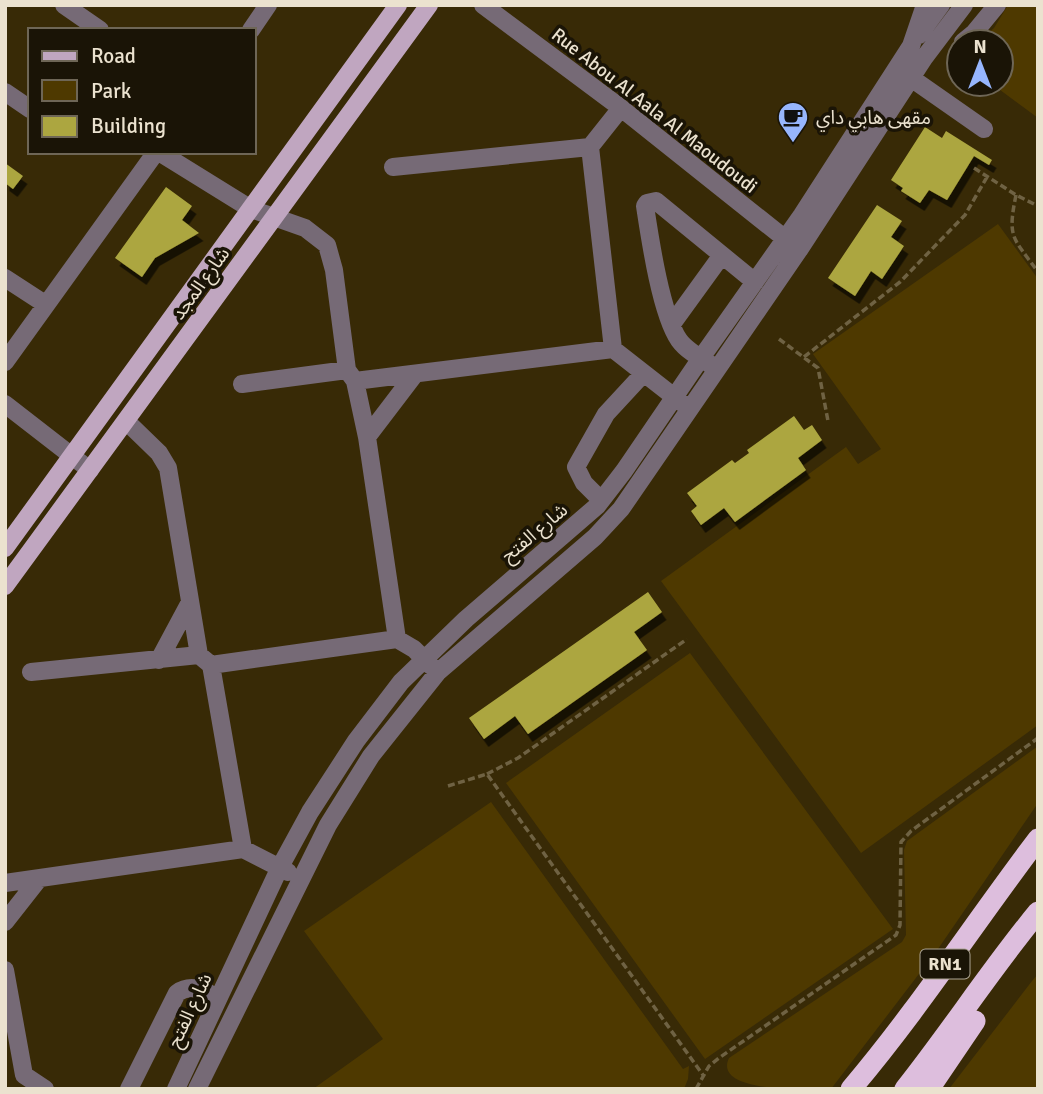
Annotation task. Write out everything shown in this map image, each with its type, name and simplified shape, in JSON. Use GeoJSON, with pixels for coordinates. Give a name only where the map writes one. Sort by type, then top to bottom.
{"type":"FeatureCollection","features":[{"type":"Feature","properties":{"kind":"highway","name":"RN1"},"geometry":{"type":"LineString","coordinates":[[851,1089],[1038,839]]}},
{"type":"Feature","properties":{"kind":"highway","name":"RN1"},"geometry":{"type":"LineString","coordinates":[[905,1089],[947,1036],[998,961],[1038,914]]}},
{"type":"Feature","properties":{"kind":"highway","name":"RN1"},"geometry":{"type":"LineString","coordinates":[[929,1089],[1012,964],[1038,914]]}},
{"type":"Feature","properties":{"kind":"main road","name":"شارع المجد"},"geometry":{"type":"LineString","coordinates":[[5,548],[398,5]]}},
{"type":"Feature","properties":{"kind":"main road","name":"شارع المجد"},"geometry":{"type":"LineString","coordinates":[[5,586],[429,5]]}},
{"type":"Feature","properties":{"kind":"street"},"geometry":{"type":"LineString","coordinates":[[64,5],[97,28]]}},
{"type":"Feature","properties":{"kind":"street"},"geometry":{"type":"LineString","coordinates":[[252,28],[268,5]]}},
{"type":"Feature","properties":{"kind":"street","name":"Rue Abou Al Aala Al Maoudoudi"},"geometry":{"type":"LineString","coordinates":[[483,5],[621,108],[792,244]]}},
{"type":"Feature","properties":{"kind":"street","name":"شارع الفتح"},"geometry":{"type":"LineString","coordinates":[[176,1089],[280,867],[310,812],[356,741],[401,682],[466,619],[601,500],[624,471],[755,282],[792,244],[911,78],[925,5]]}},
{"type":"Feature","properties":{"kind":"street"},"geometry":{"type":"LineString","coordinates":[[918,52],[941,5]]}},
{"type":"Feature","properties":{"kind":"street"},"geometry":{"type":"LineString","coordinates":[[918,52],[964,5]]}},
{"type":"Feature","properties":{"kind":"street"},"geometry":{"type":"LineString","coordinates":[[978,28],[997,5]]}},
{"type":"Feature","properties":{"kind":"street"},"geometry":{"type":"LineString","coordinates":[[918,52],[945,47]]}},
{"type":"Feature","properties":{"kind":"street","name":"شارع الفتح"},"geometry":{"type":"LineString","coordinates":[[197,1089],[301,878],[349,790],[389,732],[438,672],[596,537],[621,509],[717,368],[792,244],[918,52]]}},
{"type":"Feature","properties":{"kind":"street"},"geometry":{"type":"LineString","coordinates":[[911,78],[985,129]]}},
{"type":"Feature","properties":{"kind":"street"},"geometry":{"type":"LineString","coordinates":[[5,92],[28,108]]}},
{"type":"Feature","properties":{"kind":"street"},"geometry":{"type":"LineString","coordinates":[[621,108],[590,148],[613,349],[691,408]]}},
{"type":"Feature","properties":{"kind":"street"},"geometry":{"type":"LineString","coordinates":[[393,167],[590,148]]}},
{"type":"Feature","properties":{"kind":"street"},"geometry":{"type":"LineString","coordinates":[[5,362],[156,154]]}},
{"type":"Feature","properties":{"kind":"street"},"geometry":{"type":"LineString","coordinates":[[160,154],[251,209],[305,228],[327,245],[334,270],[351,376],[367,437],[397,639]]}},
{"type":"Feature","properties":{"kind":"street"},"geometry":{"type":"LineString","coordinates":[[717,368],[679,340],[672,324],[655,262],[645,206],[647,203],[656,201],[755,282]]}},
{"type":"Feature","properties":{"kind":"street"},"geometry":{"type":"LineString","coordinates":[[672,324],[722,255]]}},
{"type":"Feature","properties":{"kind":"street"},"geometry":{"type":"LineString","coordinates":[[5,278],[45,304]]}},
{"type":"Feature","properties":{"kind":"street"},"geometry":{"type":"LineString","coordinates":[[242,384],[415,374],[613,349]]}},
{"type":"Feature","properties":{"kind":"street"},"geometry":{"type":"LineString","coordinates":[[601,500],[584,483],[576,467],[606,414],[643,373]]}},
{"type":"Feature","properties":{"kind":"street"},"geometry":{"type":"LineString","coordinates":[[367,437],[415,374]]}},
{"type":"Feature","properties":{"kind":"street"},"geometry":{"type":"LineString","coordinates":[[5,404],[90,470]]}},
{"type":"Feature","properties":{"kind":"street"},"geometry":{"type":"LineString","coordinates":[[126,421],[159,453],[168,468],[189,604],[205,660],[243,849]]}},
{"type":"Feature","properties":{"kind":"street"},"geometry":{"type":"LineString","coordinates":[[538,557],[551,574]]}},
{"type":"Feature","properties":{"kind":"street"},"geometry":{"type":"LineString","coordinates":[[159,660],[189,604]]}},
{"type":"Feature","properties":{"kind":"street"},"geometry":{"type":"LineString","coordinates":[[31,672],[159,660],[205,660],[397,639],[414,649],[438,672]]}},
{"type":"Feature","properties":{"kind":"street"},"geometry":{"type":"LineString","coordinates":[[5,883],[243,849],[301,878]]}},
{"type":"Feature","properties":{"kind":"street"},"geometry":{"type":"LineString","coordinates":[[5,922],[38,880]]}},
{"type":"Feature","properties":{"kind":"street"},"geometry":{"type":"LineString","coordinates":[[5,970],[9,1008],[24,1082],[45,1089]]}},
{"type":"Feature","properties":{"kind":"street"},"geometry":{"type":"LineString","coordinates":[[129,1089],[177,993],[184,988],[193,987],[218,999]]}},
{"type":"Feature","properties":{"kind":"path"},"geometry":{"type":"LineString","coordinates":[[974,168],[1038,206]]}},
{"type":"Feature","properties":{"kind":"path"},"geometry":{"type":"LineString","coordinates":[[804,357],[900,282],[965,215],[987,177]]}},
{"type":"Feature","properties":{"kind":"path"},"geometry":{"type":"LineString","coordinates":[[1016,195],[1012,234],[1038,272]]}},
{"type":"Feature","properties":{"kind":"path"},"geometry":{"type":"LineString","coordinates":[[779,340],[820,372],[828,421]]}},
{"type":"Feature","properties":{"kind":"path"},"geometry":{"type":"LineString","coordinates":[[448,786],[487,774],[518,758],[687,639]]}},
{"type":"Feature","properties":{"kind":"path"},"geometry":{"type":"LineString","coordinates":[[696,1089],[703,1075],[719,1058],[897,935],[900,925],[900,846],[905,837],[1038,738]]}},
{"type":"Feature","properties":{"kind":"path"},"geometry":{"type":"LineString","coordinates":[[487,774],[703,1075]]}},
{"type":"Feature","properties":{"kind":"green space"},"geometry":{"type":"Polygon","coordinates":[[[1008,5],[1038,5],[1038,118],[1011,98],[1015,98],[1015,28],[994,28],[1008,5]]]}},
{"type":"Feature","properties":{"kind":"green space"},"geometry":{"type":"Polygon","coordinates":[[[998,224],[1038,279],[1038,725],[861,853],[661,581],[846,447],[858,464],[881,449],[813,354],[998,224]]]}},
{"type":"Feature","properties":{"kind":"green space"},"geometry":{"type":"Polygon","coordinates":[[[690,653],[893,929],[705,1059],[506,783],[690,653]]]}},
{"type":"Feature","properties":{"kind":"green space"},"geometry":{"type":"Polygon","coordinates":[[[1038,746],[1038,803],[938,949],[831,1089],[766,1087],[735,1078],[728,1070],[729,1058],[902,942],[906,935],[904,850],[907,841],[1038,746]]]}},
{"type":"Feature","properties":{"kind":"green space"},"geometry":{"type":"Polygon","coordinates":[[[491,802],[683,1069],[689,1066],[684,1089],[313,1089],[383,1039],[304,931],[491,802]]]}},
{"type":"Feature","properties":{"kind":"green space"},"geometry":{"type":"Polygon","coordinates":[[[1038,974],[1038,1089],[949,1089],[1032,981],[1038,974]]]}},
{"type":"Feature","properties":{"kind":"building"},"geometry":{"type":"Polygon","coordinates":[[[925,127],[942,138],[946,131],[992,160],[989,165],[974,156],[947,200],[929,190],[920,203],[901,191],[903,188],[891,180],[925,127]]]}},
{"type":"Feature","properties":{"kind":"building"},"geometry":{"type":"Polygon","coordinates":[[[5,163],[23,176],[13,189],[5,183],[5,163]]]}},
{"type":"Feature","properties":{"kind":"building"},"geometry":{"type":"Polygon","coordinates":[[[166,187],[192,206],[182,220],[199,233],[155,258],[142,277],[115,258],[166,187]]]}},
{"type":"Feature","properties":{"kind":"building"},"geometry":{"type":"Polygon","coordinates":[[[877,205],[902,221],[891,237],[904,246],[882,279],[871,271],[855,296],[828,278],[877,205]]]}},
{"type":"Feature","properties":{"kind":"building"},"geometry":{"type":"Polygon","coordinates":[[[794,416],[804,430],[812,425],[822,440],[798,458],[806,470],[735,522],[724,508],[701,525],[691,511],[697,506],[687,493],[732,460],[735,463],[749,453],[747,450],[794,416]]]}},
{"type":"Feature","properties":{"kind":"building"},"geometry":{"type":"Polygon","coordinates":[[[648,592],[662,612],[634,632],[647,650],[528,734],[515,716],[484,739],[469,718],[648,592]]]}},
{"type":"Feature","properties":{"kind":"place","name":"مقهى هابي داي"},"geometry":{"type":"Point","coordinates":[793,144]}}]}
